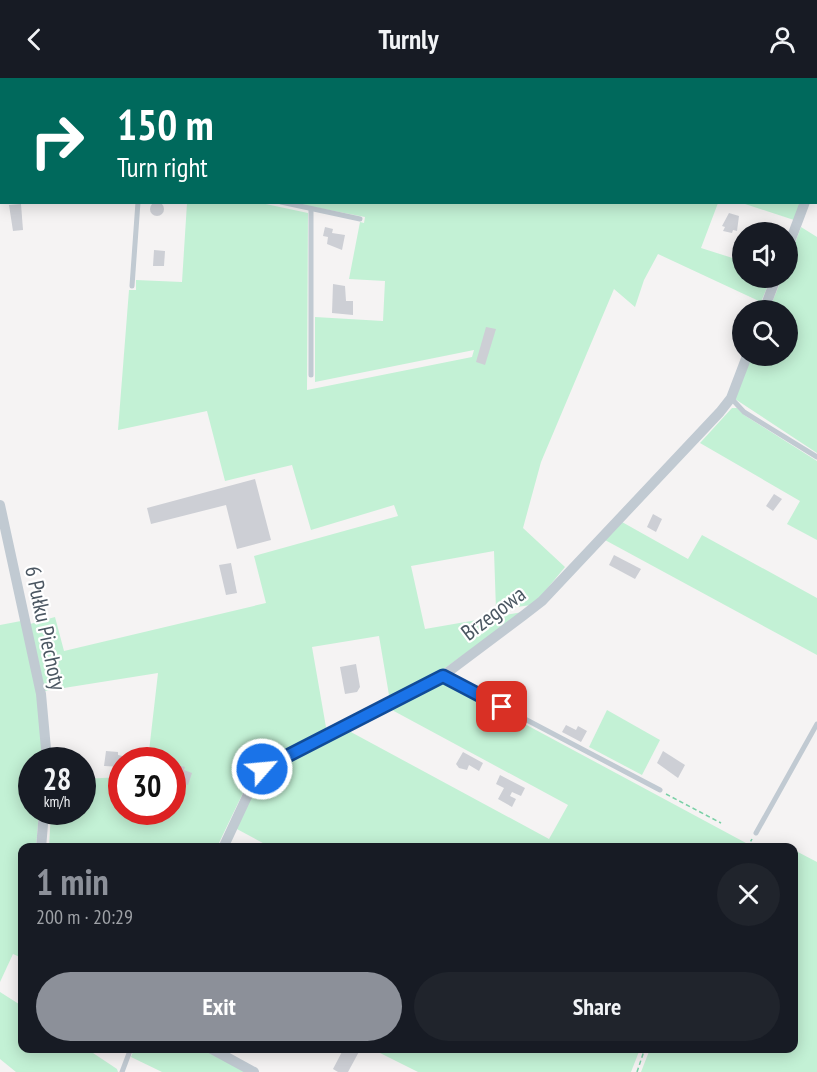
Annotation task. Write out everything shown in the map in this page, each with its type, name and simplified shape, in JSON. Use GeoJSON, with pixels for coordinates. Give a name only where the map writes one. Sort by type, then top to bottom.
{"type":"FeatureCollection","features":[{"type":"Feature","properties":{"kind":"street"},"geometry":{"type":"LineString","coordinates":[[797,222],[804,204]]}},
{"type":"Feature","properties":{"kind":"street","name":"Brzegowa"},"geometry":{"type":"LineString","coordinates":[[225,843],[257,775],[262,769],[443,676],[542,601],[695,440],[731,398],[743,366]]}},
{"type":"Feature","properties":{"kind":"street","name":"6 Pułku Piechoty"},"geometry":{"type":"LineString","coordinates":[[0,505],[41,694],[46,747]]}},
{"type":"Feature","properties":{"kind":"street"},"geometry":{"type":"LineString","coordinates":[[41,843],[43,825]]}},
{"type":"Feature","properties":{"kind":"street"},"geometry":{"type":"LineString","coordinates":[[219,1053],[254,1072]]}},
{"type":"Feature","properties":{"kind":"lane"},"geometry":{"type":"LineString","coordinates":[[132,286],[138,204]]}},
{"type":"Feature","properties":{"kind":"lane"},"geometry":{"type":"LineString","coordinates":[[289,204],[360,219]]}},
{"type":"Feature","properties":{"kind":"lane"},"geometry":{"type":"LineString","coordinates":[[310,375],[311,209]]}},
{"type":"Feature","properties":{"kind":"lane"},"geometry":{"type":"LineString","coordinates":[[731,398],[744,412],[817,458]]}},
{"type":"Feature","properties":{"kind":"lane"},"geometry":{"type":"LineString","coordinates":[[443,676],[660,790]]}},
{"type":"Feature","properties":{"kind":"lane"},"geometry":{"type":"LineString","coordinates":[[756,833],[817,724]]}},
{"type":"Feature","properties":{"kind":"lane"},"geometry":{"type":"LineString","coordinates":[[122,1072],[129,1053]]}},
{"type":"Feature","properties":{"kind":"path"},"geometry":{"type":"LineString","coordinates":[[660,790],[721,823]]}},
{"type":"Feature","properties":{"kind":"path"},"geometry":{"type":"LineString","coordinates":[[750,843],[756,833]]}},
{"type":"Feature","properties":{"kind":"path"},"geometry":{"type":"LineString","coordinates":[[637,1072],[643,1053]]}},
{"type":"Feature","properties":{"kind":"green space"},"geometry":{"type":"Polygon","coordinates":[[[187,204],[266,204],[308,213],[307,390],[472,357],[474,350],[315,382],[315,317],[383,321],[385,281],[349,279],[360,222],[364,223],[365,217],[298,204],[718,204],[701,248],[732,258],[732,288],[767,288],[762,300],[757,300],[658,254],[644,280],[635,307],[614,289],[541,462],[523,528],[565,567],[537,601],[531,605],[496,610],[494,551],[411,566],[425,629],[523,612],[427,681],[390,701],[379,636],[312,647],[327,733],[253,772],[219,843],[49,843],[50,825],[96,825],[96,778],[108,778],[108,825],[186,825],[186,747],[149,747],[158,673],[45,691],[30,624],[55,617],[64,651],[266,603],[254,556],[398,516],[394,505],[311,530],[292,465],[225,481],[207,411],[118,430],[129,290],[136,290],[136,280],[182,282],[187,204]]]}},
{"type":"Feature","properties":{"kind":"green space"},"geometry":{"type":"Polygon","coordinates":[[[745,204],[800,204],[794,220],[745,204]]]}},
{"type":"Feature","properties":{"kind":"green space"},"geometry":{"type":"Polygon","coordinates":[[[801,227],[817,237],[817,453],[735,399],[747,366],[798,366],[798,300],[773,300],[778,288],[798,288],[798,235],[801,227]]]}},
{"type":"Feature","properties":{"kind":"green space"},"geometry":{"type":"Polygon","coordinates":[[[732,408],[737,408],[744,415],[817,461],[817,540],[787,524],[800,501],[700,443],[732,408]]]}},
{"type":"Feature","properties":{"kind":"green space"},"geometry":{"type":"Polygon","coordinates":[[[622,522],[688,559],[702,535],[817,598],[817,655],[605,540],[622,522]]]}},
{"type":"Feature","properties":{"kind":"green space"},"geometry":{"type":"Polygon","coordinates":[[[21,621],[41,710],[42,747],[18,747],[18,825],[38,825],[36,843],[18,843],[18,956],[13,954],[0,982],[0,625],[21,621]]]}},
{"type":"Feature","properties":{"kind":"green space"},"geometry":{"type":"Polygon","coordinates":[[[443,680],[746,843],[263,843],[235,828],[260,776],[349,731],[549,839],[568,805],[392,710],[443,680]]]}},
{"type":"Feature","properties":{"kind":"green space"},"geometry":{"type":"Polygon","coordinates":[[[607,710],[660,740],[642,775],[589,747],[607,710]]]}},
{"type":"Feature","properties":{"kind":"green space"},"geometry":{"type":"Polygon","coordinates":[[[798,852],[817,862],[817,1072],[641,1072],[648,1053],[798,1053],[798,852]]]}},
{"type":"Feature","properties":{"kind":"green space"},"geometry":{"type":"Polygon","coordinates":[[[0,992],[18,1003],[18,1053],[93,1053],[118,1072],[16,1072],[0,1059],[0,992]]]}},
{"type":"Feature","properties":{"kind":"green space"},"geometry":{"type":"Polygon","coordinates":[[[132,1053],[210,1053],[246,1072],[162,1072],[131,1057],[132,1053]]]}},
{"type":"Feature","properties":{"kind":"green space"},"geometry":{"type":"Polygon","coordinates":[[[380,1053],[638,1053],[631,1072],[418,1072],[380,1053]]]}},
{"type":"Feature","properties":{"kind":"building"},"geometry":{"type":"Polygon","coordinates":[[[21,204],[23,230],[13,231],[9,205],[21,204]]]}},
{"type":"Feature","properties":{"kind":"building"},"geometry":{"type":"Polygon","coordinates":[[[152,204],[163,206],[162,214],[157,216],[152,214],[150,209],[152,204]]]}},
{"type":"Feature","properties":{"kind":"building"},"geometry":{"type":"Polygon","coordinates":[[[729,213],[739,216],[738,222],[732,222],[732,233],[723,231],[725,227],[722,226],[729,213]]]}},
{"type":"Feature","properties":{"kind":"building"},"geometry":{"type":"Polygon","coordinates":[[[325,227],[333,229],[332,233],[345,235],[342,250],[327,244],[328,237],[323,236],[325,227]]]}},
{"type":"Feature","properties":{"kind":"building"},"geometry":{"type":"Polygon","coordinates":[[[154,250],[165,251],[164,266],[153,266],[154,250]]]}},
{"type":"Feature","properties":{"kind":"building"},"geometry":{"type":"Polygon","coordinates":[[[333,284],[345,286],[346,301],[353,301],[353,315],[332,313],[333,284]]]}},
{"type":"Feature","properties":{"kind":"building"},"geometry":{"type":"Polygon","coordinates":[[[486,327],[496,329],[485,365],[476,362],[486,327]]]}},
{"type":"Feature","properties":{"kind":"building"},"geometry":{"type":"Polygon","coordinates":[[[255,479],[271,540],[237,549],[226,505],[151,524],[147,508],[255,479]]]}},
{"type":"Feature","properties":{"kind":"building"},"geometry":{"type":"Polygon","coordinates":[[[774,494],[782,499],[773,511],[766,506],[774,494]]]}},
{"type":"Feature","properties":{"kind":"building"},"geometry":{"type":"Polygon","coordinates":[[[653,514],[662,519],[656,532],[647,527],[653,514]]]}},
{"type":"Feature","properties":{"kind":"building"},"geometry":{"type":"Polygon","coordinates":[[[614,555],[641,569],[635,579],[609,565],[614,555]]]}},
{"type":"Feature","properties":{"kind":"building"},"geometry":{"type":"Polygon","coordinates":[[[231,563],[237,593],[226,595],[219,565],[231,563]]]}},
{"type":"Feature","properties":{"kind":"building"},"geometry":{"type":"Polygon","coordinates":[[[356,664],[360,687],[357,692],[345,694],[340,667],[356,664]]]}},
{"type":"Feature","properties":{"kind":"building"},"geometry":{"type":"Polygon","coordinates":[[[566,725],[576,730],[578,726],[587,731],[581,742],[562,732],[566,725]]]}},
{"type":"Feature","properties":{"kind":"building"},"geometry":{"type":"Polygon","coordinates":[[[106,751],[108,751],[108,766],[104,766],[106,751]]]}},
{"type":"Feature","properties":{"kind":"building"},"geometry":{"type":"Polygon","coordinates":[[[663,751],[685,765],[678,778],[657,763],[663,751]]]}},
{"type":"Feature","properties":{"kind":"building"},"geometry":{"type":"Polygon","coordinates":[[[463,752],[483,763],[479,771],[469,765],[467,770],[459,768],[456,764],[463,752]]]}},
{"type":"Feature","properties":{"kind":"building"},"geometry":{"type":"Polygon","coordinates":[[[186,771],[192,773],[188,785],[186,784],[186,771]]]}},
{"type":"Feature","properties":{"kind":"building"},"geometry":{"type":"Polygon","coordinates":[[[500,775],[525,788],[521,796],[512,792],[510,796],[516,799],[512,807],[498,799],[504,788],[496,784],[500,775]]]}},
{"type":"Feature","properties":{"kind":"building"},"geometry":{"type":"Polygon","coordinates":[[[341,1053],[358,1053],[348,1072],[338,1072],[333,1069],[341,1053]]]}},
{"type":"Feature","properties":{"kind":"route"},"geometry":{"type":"LineString","coordinates":[[262,769],[443,676],[502,707]]}}]}
